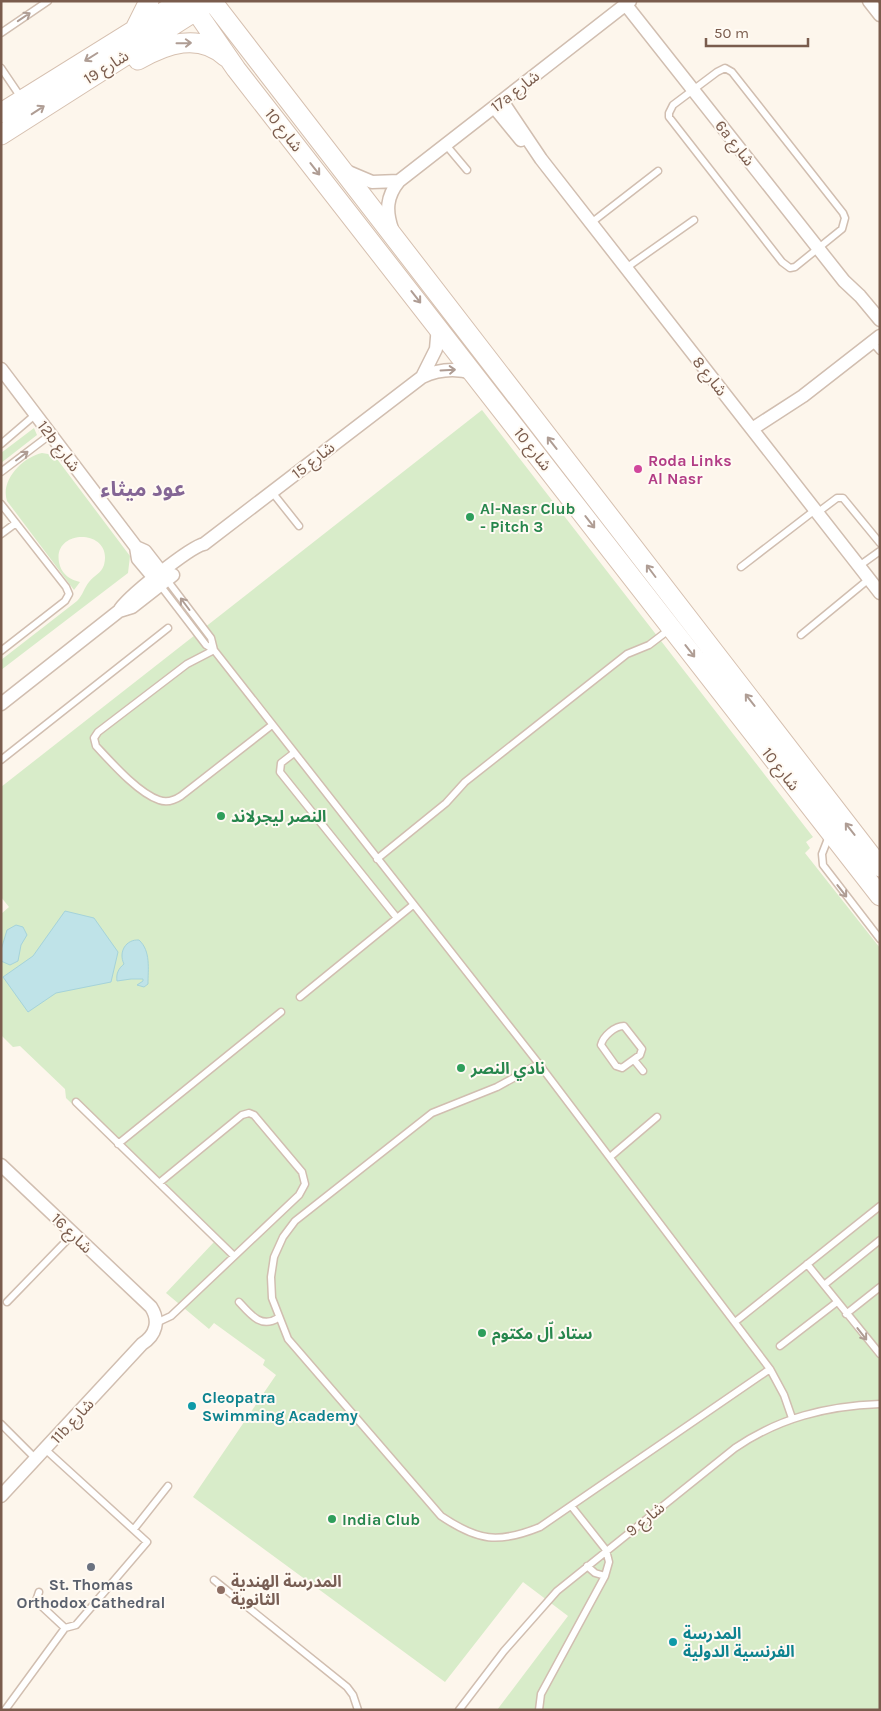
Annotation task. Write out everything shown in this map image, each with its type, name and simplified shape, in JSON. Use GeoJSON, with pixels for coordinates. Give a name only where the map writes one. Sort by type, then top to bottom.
{"type":"FeatureCollection","features":[{"type":"Feature","properties":{"kind":"main road"},"geometry":{"type":"LineString","coordinates":[[133,32],[149,1]]}},
{"type":"Feature","properties":{"kind":"main road","name":"شارع 19"},"geometry":{"type":"LineString","coordinates":[[1,113],[133,32],[198,3]]}},
{"type":"Feature","properties":{"kind":"main road","name":"شارع 19"},"geometry":{"type":"LineString","coordinates":[[1,135],[198,3]]}},
{"type":"Feature","properties":{"kind":"main road","name":"شارع 10"},"geometry":{"type":"LineString","coordinates":[[198,3],[231,62],[475,373],[880,896]]}},
{"type":"Feature","properties":{"kind":"main road","name":"شارع 10"},"geometry":{"type":"LineString","coordinates":[[198,3],[339,167],[880,867]]}},
{"type":"Feature","properties":{"kind":"main road"},"geometry":{"type":"LineString","coordinates":[[75,86],[98,81],[154,51],[172,44],[188,42],[211,47],[231,62]]}},
{"type":"Feature","properties":{"kind":"street"},"geometry":{"type":"LineString","coordinates":[[870,1],[880,14]]}},
{"type":"Feature","properties":{"kind":"street","name":"6a شارع"},"geometry":{"type":"LineString","coordinates":[[628,3],[693,90],[844,281],[860,296],[880,320]]}},
{"type":"Feature","properties":{"kind":"street","name":"17a شارع"},"geometry":{"type":"LineString","coordinates":[[395,239],[387,205],[389,196],[399,181],[628,3]]}},
{"type":"Feature","properties":{"kind":"street","name":"شارع 8"},"geometry":{"type":"LineString","coordinates":[[498,104],[880,593]]}},
{"type":"Feature","properties":{"kind":"street"},"geometry":{"type":"LineString","coordinates":[[339,167],[362,179],[383,182],[399,181]]}},
{"type":"Feature","properties":{"kind":"street","name":"6a شارع"},"geometry":{"type":"LineString","coordinates":[[844,281],[878,340]]}},
{"type":"Feature","properties":{"kind":"street","name":"شارع 15"},"geometry":{"type":"LineString","coordinates":[[422,376],[436,349],[438,326]]}},
{"type":"Feature","properties":{"kind":"street"},"geometry":{"type":"LineString","coordinates":[[755,433],[878,340]]}},
{"type":"Feature","properties":{"kind":"street","name":"12b شارع"},"geometry":{"type":"LineString","coordinates":[[1,369],[136,547],[145,552],[161,579]]}},
{"type":"Feature","properties":{"kind":"street","name":"شارع 15"},"geometry":{"type":"LineString","coordinates":[[1,704],[119,611],[132,607],[161,579],[197,556],[204,544],[422,376],[452,369],[475,373]]}},
{"type":"Feature","properties":{"kind":"street","name":"شارع 16"},"geometry":{"type":"LineString","coordinates":[[1,1166],[142,1300],[152,1322]]}},
{"type":"Feature","properties":{"kind":"street","name":"11b شارع"},"geometry":{"type":"LineString","coordinates":[[1,1496],[46,1450],[142,1344],[152,1322]]}},
{"type":"Feature","properties":{"kind":"lane"},"geometry":{"type":"LineString","coordinates":[[1,33],[48,1]]}},
{"type":"Feature","properties":{"kind":"lane"},"geometry":{"type":"LineString","coordinates":[[1,68],[23,100]]}},
{"type":"Feature","properties":{"kind":"lane"},"geometry":{"type":"LineString","coordinates":[[725,68],[732,72],[843,213],[845,218],[842,229],[795,267],[790,268],[782,262],[669,117],[673,105],[693,90],[721,69],[725,68]]}},
{"type":"Feature","properties":{"kind":"lane"},"geometry":{"type":"LineString","coordinates":[[446,145],[466,170]]}},
{"type":"Feature","properties":{"kind":"lane"},"geometry":{"type":"LineString","coordinates":[[591,223],[658,171]]}},
{"type":"Feature","properties":{"kind":"lane"},"geometry":{"type":"LineString","coordinates":[[626,268],[694,220]]}},
{"type":"Feature","properties":{"kind":"lane"},"geometry":{"type":"LineString","coordinates":[[1,444],[36,414]]}},
{"type":"Feature","properties":{"kind":"lane"},"geometry":{"type":"LineString","coordinates":[[1,472],[51,434]]}},
{"type":"Feature","properties":{"kind":"lane"},"geometry":{"type":"LineString","coordinates":[[272,492],[299,526]]}},
{"type":"Feature","properties":{"kind":"lane"},"geometry":{"type":"LineString","coordinates":[[742,568],[816,511],[838,498],[843,498],[880,543]]}},
{"type":"Feature","properties":{"kind":"lane"},"geometry":{"type":"LineString","coordinates":[[1,504],[66,587],[69,594],[65,601],[1,651]]}},
{"type":"Feature","properties":{"kind":"lane"},"geometry":{"type":"LineString","coordinates":[[1,534],[16,522]]}},
{"type":"Feature","properties":{"kind":"lane"},"geometry":{"type":"LineString","coordinates":[[859,566],[880,551]]}},
{"type":"Feature","properties":{"kind":"lane"},"geometry":{"type":"LineString","coordinates":[[161,579],[210,638],[214,650],[413,906],[539,1064],[735,1322],[770,1369],[784,1395],[792,1418]]}},
{"type":"Feature","properties":{"kind":"lane"},"geometry":{"type":"LineString","coordinates":[[801,635],[869,580]]}},
{"type":"Feature","properties":{"kind":"lane"},"geometry":{"type":"LineString","coordinates":[[1,760],[168,628]]}},
{"type":"Feature","properties":{"kind":"lane"},"geometry":{"type":"LineString","coordinates":[[377,859],[446,803],[465,782],[619,660],[631,651],[648,646],[672,628]]}},
{"type":"Feature","properties":{"kind":"lane"},"geometry":{"type":"LineString","coordinates":[[214,650],[187,664],[98,732],[94,738],[96,746],[141,788],[159,800],[167,801],[182,796],[272,725]]}},
{"type":"Feature","properties":{"kind":"lane"},"geometry":{"type":"LineString","coordinates":[[294,753],[281,763],[280,772],[397,918]]}},
{"type":"Feature","properties":{"kind":"lane"},"geometry":{"type":"LineString","coordinates":[[831,833],[822,854],[823,865],[880,939]]}},
{"type":"Feature","properties":{"kind":"lane"},"geometry":{"type":"LineString","coordinates":[[300,997],[413,906]]}},
{"type":"Feature","properties":{"kind":"lane"},"geometry":{"type":"LineString","coordinates":[[118,1144],[281,1012]]}},
{"type":"Feature","properties":{"kind":"lane"},"geometry":{"type":"LineString","coordinates":[[618,1026],[624,1026],[642,1050],[634,1060],[625,1068],[619,1067],[602,1048],[602,1041],[618,1026]]}},
{"type":"Feature","properties":{"kind":"lane"},"geometry":{"type":"LineString","coordinates":[[634,1060],[643,1072]]}},
{"type":"Feature","properties":{"kind":"lane"},"geometry":{"type":"LineString","coordinates":[[539,1064],[491,1090],[432,1113],[295,1220],[282,1237],[274,1257],[271,1277],[272,1298],[278,1318],[288,1339],[426,1501],[441,1516],[464,1532],[492,1538],[520,1535],[540,1527],[572,1507],[770,1369]]}},
{"type":"Feature","properties":{"kind":"lane"},"geometry":{"type":"LineString","coordinates":[[76,1102],[234,1256]]}},
{"type":"Feature","properties":{"kind":"lane"},"geometry":{"type":"LineString","coordinates":[[152,1322],[171,1316],[300,1195],[305,1184],[302,1172],[254,1115],[249,1112],[242,1115],[159,1183]]}},
{"type":"Feature","properties":{"kind":"lane"},"geometry":{"type":"LineString","coordinates":[[610,1157],[657,1117]]}},
{"type":"Feature","properties":{"kind":"lane"},"geometry":{"type":"LineString","coordinates":[[735,1322],[880,1206]]}},
{"type":"Feature","properties":{"kind":"lane"},"geometry":{"type":"LineString","coordinates":[[7,1302],[73,1234]]}},
{"type":"Feature","properties":{"kind":"lane"},"geometry":{"type":"LineString","coordinates":[[824,1285],[880,1240]]}},
{"type":"Feature","properties":{"kind":"lane"},"geometry":{"type":"LineString","coordinates":[[807,1264],[880,1354]]}},
{"type":"Feature","properties":{"kind":"lane"},"geometry":{"type":"LineString","coordinates":[[846,1314],[880,1287]]}},
{"type":"Feature","properties":{"kind":"lane"},"geometry":{"type":"LineString","coordinates":[[239,1302],[260,1322],[270,1322],[278,1318]]}},
{"type":"Feature","properties":{"kind":"lane"},"geometry":{"type":"LineString","coordinates":[[780,1346],[837,1302]]}},
{"type":"Feature","properties":{"kind":"lane","name":"شارع 9"},"geometry":{"type":"LineString","coordinates":[[459,1710],[504,1651],[553,1595],[606,1550],[735,1448],[755,1434],[792,1418],[836,1407],[880,1404]]}},
{"type":"Feature","properties":{"kind":"lane"},"geometry":{"type":"LineString","coordinates":[[1,1424],[36,1460]]}},
{"type":"Feature","properties":{"kind":"lane"},"geometry":{"type":"LineString","coordinates":[[5,1710],[65,1628],[76,1626],[145,1547],[146,1540],[46,1450]]}},
{"type":"Feature","properties":{"kind":"lane"},"geometry":{"type":"LineString","coordinates":[[134,1529],[168,1486]]}},
{"type":"Feature","properties":{"kind":"lane"},"geometry":{"type":"LineString","coordinates":[[539,1710],[541,1694],[605,1576],[609,1562],[606,1550],[572,1507]]}},
{"type":"Feature","properties":{"kind":"lane"},"geometry":{"type":"LineString","coordinates":[[587,1566],[595,1573],[605,1576]]}},
{"type":"Feature","properties":{"kind":"lane"},"geometry":{"type":"LineString","coordinates":[[214,1580],[347,1687],[354,1695],[358,1710]]}},
{"type":"Feature","properties":{"kind":"lane"},"geometry":{"type":"LineString","coordinates":[[39,1592],[36,1601],[65,1628]]}},
{"type":"Feature","properties":{"kind":"green space","name":"نادي النصر"},"geometry":{"type":"Polygon","coordinates":[[[482,410],[813,837],[806,842],[810,848],[805,853],[880,948],[880,1710],[497,1710],[568,1616],[523,1582],[445,1682],[193,1497],[276,1375],[263,1365],[265,1360],[214,1323],[209,1329],[166,1293],[214,1242],[66,1098],[65,1089],[20,1046],[13,1047],[1,1035],[1,914],[9,907],[1,897],[1,787],[482,410]]]}},
{"type":"Feature","properties":{"kind":"green space"},"geometry":{"type":"Polygon","coordinates":[[[34,428],[37,435],[1,463],[1,453],[34,428]]]}},
{"type":"Feature","properties":{"kind":"green space"},"geometry":{"type":"Polygon","coordinates":[[[42,453],[54,455],[130,556],[128,573],[1,670],[1,660],[77,601],[89,582],[104,565],[104,553],[100,544],[91,539],[81,537],[71,539],[63,544],[59,553],[60,566],[68,577],[80,582],[74,590],[7,501],[7,485],[15,471],[28,459],[42,453]]]}},
{"type":"Feature","properties":{"kind":"water"},"geometry":{"type":"Polygon","coordinates":[[[65,911],[94,918],[118,952],[111,982],[56,993],[28,1012],[3,977],[33,956],[65,911]]]}},
{"type":"Feature","properties":{"kind":"water"},"geometry":{"type":"Polygon","coordinates":[[[16,925],[23,927],[27,935],[21,945],[18,961],[10,965],[1,961],[1,950],[7,930],[16,925]]]}},
{"type":"Feature","properties":{"kind":"water"},"geometry":{"type":"Polygon","coordinates":[[[134,940],[139,940],[143,944],[148,960],[148,984],[144,987],[137,985],[143,979],[117,981],[118,972],[124,964],[122,955],[124,947],[134,940]]]}},
{"type":"Feature","properties":{"kind":"place","name":"Roda Links Al Nasr"},"geometry":{"type":"Point","coordinates":[638,469]}},
{"type":"Feature","properties":{"kind":"place","name":"Al-Nasr Club - Pitch 3"},"geometry":{"type":"Point","coordinates":[470,517]}},
{"type":"Feature","properties":{"kind":"place","name":"النصر ليجرلاند"},"geometry":{"type":"Point","coordinates":[221,816]}},
{"type":"Feature","properties":{"kind":"place","name":"نادي النصر"},"geometry":{"type":"Point","coordinates":[461,1068]}},
{"type":"Feature","properties":{"kind":"place","name":"ستاد اّل مكتوم"},"geometry":{"type":"Point","coordinates":[482,1333]}},
{"type":"Feature","properties":{"kind":"place","name":"Cleopatra Swimming Academy"},"geometry":{"type":"Point","coordinates":[192,1406]}},
{"type":"Feature","properties":{"kind":"place","name":"India Club"},"geometry":{"type":"Point","coordinates":[332,1519]}},
{"type":"Feature","properties":{"kind":"place","name":"St. Thomas Orthodox Cathedral"},"geometry":{"type":"Point","coordinates":[91,1567]}},
{"type":"Feature","properties":{"kind":"place","name":"المدرسة الهندية الثانوية"},"geometry":{"type":"Point","coordinates":[221,1590]}},
{"type":"Feature","properties":{"kind":"place","name":"المدرسة الفرنسية الدولية"},"geometry":{"type":"Point","coordinates":[673,1642]}},
{"type":"Feature","properties":{"kind":"district","name":"عود ميثاء"},"geometry":{"type":"Point","coordinates":[143,489]}}]}
